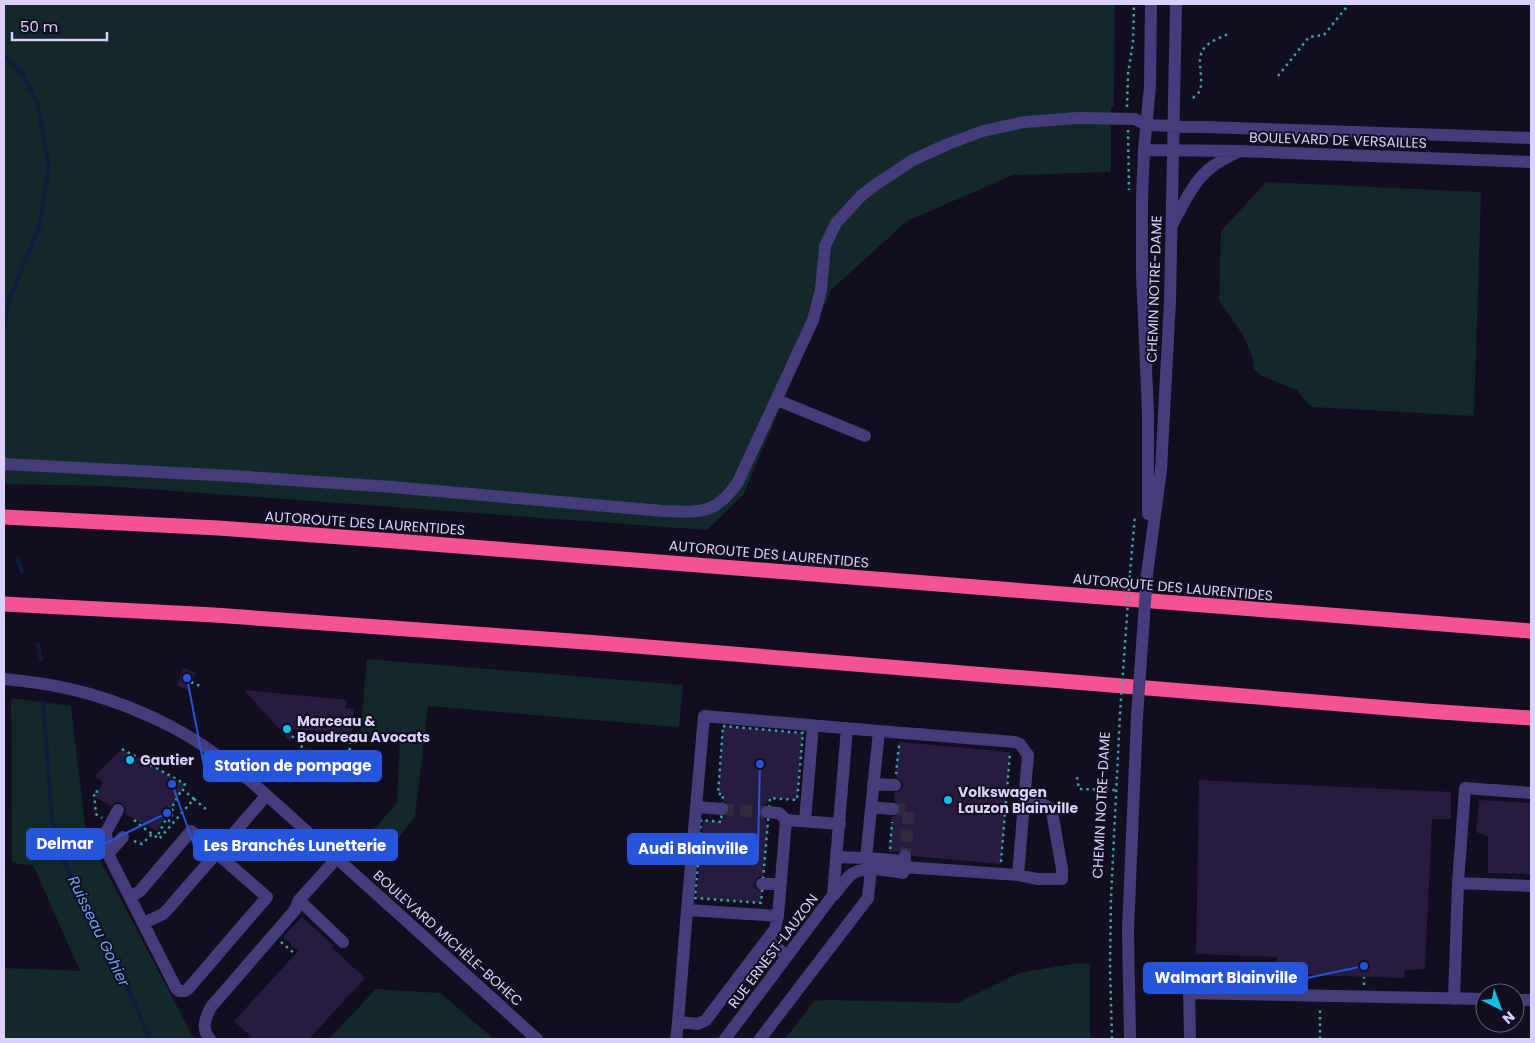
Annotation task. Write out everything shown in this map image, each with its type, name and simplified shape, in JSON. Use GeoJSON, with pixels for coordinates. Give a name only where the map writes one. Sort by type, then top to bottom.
{"type":"FeatureCollection","features":[{"type":"Feature","properties":{"kind":"highway","name":"AUTOROUTE DES LAURENTIDES"},"geometry":{"type":"LineString","coordinates":[[4,516],[218,528],[382,540],[1531,631]]}},
{"type":"Feature","properties":{"kind":"highway"},"geometry":{"type":"LineString","coordinates":[[4,604],[214,615],[599,643],[1531,718]]}},
{"type":"Feature","properties":{"kind":"street","name":"CHEMIN NOTRE-DAME"},"geometry":{"type":"LineString","coordinates":[[1147,574],[1148,412],[1142,265],[1144,150],[1150,86],[1151,4]]}},
{"type":"Feature","properties":{"kind":"street","name":"CHEMIN NOTRE-DAME"},"geometry":{"type":"LineString","coordinates":[[1130,1039],[1128,903],[1137,716],[1147,574],[1160,470],[1170,301],[1176,4]]}},
{"type":"Feature","properties":{"kind":"street","name":"BOULEVARD DE VERSAILLES"},"geometry":{"type":"LineString","coordinates":[[4,464],[244,477],[392,487],[662,511],[701,511],[710,509],[723,501],[738,482],[777,400],[813,320],[821,290],[823,256],[836,224],[845,212],[875,185],[913,160],[948,144],[983,131],[1024,122],[1078,118],[1135,119],[1146,125],[1531,138]]}},
{"type":"Feature","properties":{"kind":"street","name":"BOULEVARD DE VERSAILLES"},"geometry":{"type":"LineString","coordinates":[[1144,150],[1239,151],[1531,162]]}},
{"type":"Feature","properties":{"kind":"street"},"geometry":{"type":"LineString","coordinates":[[1172,225],[1201,177],[1213,166],[1239,151]]}},
{"type":"Feature","properties":{"kind":"street"},"geometry":{"type":"LineString","coordinates":[[777,400],[865,436]]}},
{"type":"Feature","properties":{"kind":"street","name":"BOULEVARD MICHÈLE-BOHEC"},"geometry":{"type":"LineString","coordinates":[[4,680],[38,683],[80,691],[108,699],[143,712],[198,742],[266,796],[337,858],[537,1039]]}},
{"type":"Feature","properties":{"kind":"street"},"geometry":{"type":"LineString","coordinates":[[676,1039],[696,906],[696,807],[704,716],[1015,742],[1020,744],[1028,755],[1029,760],[1018,875]]}},
{"type":"Feature","properties":{"kind":"street"},"geometry":{"type":"LineString","coordinates":[[805,822],[813,725]]}},
{"type":"Feature","properties":{"kind":"street","name":"RUE ERNEST-LAUZON"},"geometry":{"type":"LineString","coordinates":[[725,1039],[830,901],[834,890],[847,728]]}},
{"type":"Feature","properties":{"kind":"street"},"geometry":{"type":"LineString","coordinates":[[760,1039],[868,898],[871,807],[879,731]]}},
{"type":"Feature","properties":{"kind":"street"},"geometry":{"type":"LineString","coordinates":[[874,784],[895,785]]}},
{"type":"Feature","properties":{"kind":"street"},"geometry":{"type":"LineString","coordinates":[[1454,999],[1458,883],[1465,788],[1531,793]]}},
{"type":"Feature","properties":{"kind":"street"},"geometry":{"type":"LineString","coordinates":[[144,923],[168,909],[266,796]]}},
{"type":"Feature","properties":{"kind":"street"},"geometry":{"type":"LineString","coordinates":[[837,857],[870,862],[1018,875],[1037,879],[1062,879],[1052,812],[1050,808],[1041,803],[1025,802]]}},
{"type":"Feature","properties":{"kind":"street"},"geometry":{"type":"LineString","coordinates":[[696,807],[722,809]]}},
{"type":"Feature","properties":{"kind":"street"},"geometry":{"type":"LineString","coordinates":[[871,807],[893,809]]}},
{"type":"Feature","properties":{"kind":"street"},"geometry":{"type":"LineString","coordinates":[[118,810],[106,832],[108,854],[176,988],[179,991],[185,991],[267,897],[191,831],[140,891],[130,897]]}},
{"type":"Feature","properties":{"kind":"street"},"geometry":{"type":"LineString","coordinates":[[767,812],[779,813],[786,820],[840,824]]}},
{"type":"Feature","properties":{"kind":"street"},"geometry":{"type":"LineString","coordinates":[[678,1022],[698,1024],[706,1020],[777,925],[786,820]]}},
{"type":"Feature","properties":{"kind":"street"},"geometry":{"type":"LineString","coordinates":[[108,854],[123,837]]}},
{"type":"Feature","properties":{"kind":"street"},"geometry":{"type":"LineString","coordinates":[[210,1039],[204,1025],[211,1007],[295,910],[299,900],[337,858]]}},
{"type":"Feature","properties":{"kind":"street"},"geometry":{"type":"LineString","coordinates":[[830,901],[852,873],[870,862]]}},
{"type":"Feature","properties":{"kind":"street"},"geometry":{"type":"LineString","coordinates":[[1458,883],[1531,886]]}},
{"type":"Feature","properties":{"kind":"street"},"geometry":{"type":"LineString","coordinates":[[762,884],[781,884]]}},
{"type":"Feature","properties":{"kind":"street"},"geometry":{"type":"LineString","coordinates":[[299,900],[343,942]]}},
{"type":"Feature","properties":{"kind":"street"},"geometry":{"type":"LineString","coordinates":[[696,906],[726,906],[778,916]]}},
{"type":"Feature","properties":{"kind":"street"},"geometry":{"type":"LineString","coordinates":[[767,940],[787,956]]}},
{"type":"Feature","properties":{"kind":"street"},"geometry":{"type":"LineString","coordinates":[[1190,1039],[1189,993],[1475,999]]}},
{"type":"Feature","properties":{"kind":"path"},"geometry":{"type":"LineString","coordinates":[[1127,110],[1128,74],[1133,42],[1134,4]]}},
{"type":"Feature","properties":{"kind":"path"},"geometry":{"type":"LineString","coordinates":[[1278,76],[1309,37],[1324,35],[1349,4]]}},
{"type":"Feature","properties":{"kind":"path"},"geometry":{"type":"LineString","coordinates":[[1193,98],[1199,92],[1202,50],[1212,42],[1230,33]]}},
{"type":"Feature","properties":{"kind":"path","name":"CHEMIN NOTRE-DAME"},"geometry":{"type":"LineString","coordinates":[[1112,1039],[1111,923],[1116,790],[1130,573]]}},
{"type":"Feature","properties":{"kind":"path"},"geometry":{"type":"LineString","coordinates":[[191,682],[200,686]]}},
{"type":"Feature","properties":{"kind":"path"},"geometry":{"type":"LineString","coordinates":[[723,794],[718,794],[723,726],[803,733],[797,800],[770,798]]}},
{"type":"Feature","properties":{"kind":"path"},"geometry":{"type":"LineString","coordinates":[[340,732],[340,735],[351,736],[349,756]]}},
{"type":"Feature","properties":{"kind":"path"},"geometry":{"type":"LineString","coordinates":[[292,736],[312,758]]}},
{"type":"Feature","properties":{"kind":"path"},"geometry":{"type":"LineString","coordinates":[[895,785],[899,742]]}},
{"type":"Feature","properties":{"kind":"path"},"geometry":{"type":"LineString","coordinates":[[122,749],[185,784],[171,809],[174,811],[169,821],[166,819],[157,837]]}},
{"type":"Feature","properties":{"kind":"path"},"geometry":{"type":"LineString","coordinates":[[1001,864],[1010,752]]}},
{"type":"Feature","properties":{"kind":"path"},"geometry":{"type":"LineString","coordinates":[[1077,777],[1079,788],[1116,790]]}},
{"type":"Feature","properties":{"kind":"path"},"geometry":{"type":"LineString","coordinates":[[182,789],[208,811]]}},
{"type":"Feature","properties":{"kind":"path"},"geometry":{"type":"LineString","coordinates":[[96,814],[94,794],[95,791],[98,792]]}},
{"type":"Feature","properties":{"kind":"path"},"geometry":{"type":"LineString","coordinates":[[134,820],[160,839],[194,799]]}},
{"type":"Feature","properties":{"kind":"path"},"geometry":{"type":"LineString","coordinates":[[893,809],[889,854],[904,864]]}},
{"type":"Feature","properties":{"kind":"path"},"geometry":{"type":"LineString","coordinates":[[171,817],[175,821]]}},
{"type":"Feature","properties":{"kind":"path"},"geometry":{"type":"LineString","coordinates":[[123,837],[142,844],[152,834]]}},
{"type":"Feature","properties":{"kind":"path"},"geometry":{"type":"LineString","coordinates":[[278,938],[295,954]]}},
{"type":"Feature","properties":{"kind":"path"},"geometry":{"type":"LineString","coordinates":[[1364,977],[1364,982]]}},
{"type":"Feature","properties":{"kind":"path"},"geometry":{"type":"LineString","coordinates":[[1320,996],[1320,1039]]}},
{"type":"Feature","properties":{"kind":"green space"},"geometry":{"type":"Polygon","coordinates":[[[4,4],[1115,4],[1114,106],[1111,107],[1111,172],[1013,175],[907,221],[831,290],[743,495],[707,530],[106,486],[4,484],[4,4]]]}},
{"type":"Feature","properties":{"kind":"green space"},"geometry":{"type":"Polygon","coordinates":[[[1266,182],[1481,192],[1474,416],[1312,407],[1297,390],[1262,376],[1254,369],[1252,356],[1243,335],[1219,301],[1221,231],[1266,182]]]}},
{"type":"Feature","properties":{"kind":"green space"},"geometry":{"type":"Polygon","coordinates":[[[367,659],[683,685],[679,727],[428,706],[415,816],[383,858],[364,840],[397,803],[400,738],[360,735],[367,659]]]}},
{"type":"Feature","properties":{"kind":"green space"},"geometry":{"type":"Polygon","coordinates":[[[11,698],[71,706],[86,833],[194,1039],[4,1039],[4,968],[80,971],[33,865],[12,863],[11,698]]]}},
{"type":"Feature","properties":{"kind":"green space"},"geometry":{"type":"Polygon","coordinates":[[[1079,963],[1090,964],[1090,1039],[785,1039],[814,1001],[958,1003],[1019,973],[1079,963]]]}},
{"type":"Feature","properties":{"kind":"green space"},"geometry":{"type":"Polygon","coordinates":[[[376,989],[440,993],[494,1039],[329,1039],[376,989]]]}},
{"type":"Feature","properties":{"kind":"building"},"geometry":{"type":"Polygon","coordinates":[[[184,668],[196,673],[188,690],[177,685],[184,668]]]}},
{"type":"Feature","properties":{"kind":"building"},"geometry":{"type":"Polygon","coordinates":[[[244,690],[347,700],[345,708],[354,709],[352,733],[336,732],[332,737],[326,732],[292,729],[291,742],[244,690]]]}},
{"type":"Feature","properties":{"kind":"building"},"geometry":{"type":"Polygon","coordinates":[[[723,726],[803,733],[797,800],[768,798],[767,804],[763,805],[759,811],[760,816],[766,820],[766,825],[768,826],[763,876],[758,877],[754,884],[755,888],[762,892],[761,903],[696,898],[703,820],[721,822],[721,817],[726,816],[730,810],[729,805],[723,801],[723,794],[718,794],[723,726]]]}},
{"type":"Feature","properties":{"kind":"building"},"geometry":{"type":"Polygon","coordinates":[[[899,742],[1010,752],[1001,864],[913,856],[910,850],[905,848],[898,852],[889,852],[892,817],[899,814],[901,809],[898,803],[894,801],[894,793],[899,792],[903,786],[902,781],[896,777],[899,742]]]}},
{"type":"Feature","properties":{"kind":"building"},"geometry":{"type":"Polygon","coordinates":[[[122,749],[185,784],[171,809],[174,811],[169,821],[164,818],[157,831],[125,814],[126,809],[122,803],[117,802],[111,806],[95,797],[103,782],[94,776],[122,749]]]}},
{"type":"Feature","properties":{"kind":"building"},"geometry":{"type":"Polygon","coordinates":[[[1199,780],[1451,792],[1451,819],[1432,819],[1425,969],[1404,970],[1405,978],[1276,974],[1277,957],[1196,954],[1199,780]]]}},
{"type":"Feature","properties":{"kind":"building"},"geometry":{"type":"Polygon","coordinates":[[[1479,800],[1531,803],[1531,874],[1488,873],[1488,836],[1476,832],[1479,800]]]}},
{"type":"Feature","properties":{"kind":"building"},"geometry":{"type":"Polygon","coordinates":[[[302,917],[365,978],[309,1039],[254,1039],[234,1021],[298,951],[283,937],[302,917]]]}},
{"type":"Feature","properties":{"kind":"waterway","name":"Ruisseau Gohier"},"geometry":{"type":"LineString","coordinates":[[4,55],[22,74],[37,102],[49,166],[39,227],[10,298],[4,326]]}},
{"type":"Feature","properties":{"kind":"waterway","name":"Ruisseau Gohier"},"geometry":{"type":"LineString","coordinates":[[18,560],[22,572]]}},
{"type":"Feature","properties":{"kind":"waterway","name":"Ruisseau Gohier"},"geometry":{"type":"LineString","coordinates":[[38,644],[41,660]]}},
{"type":"Feature","properties":{"kind":"waterway","name":"Ruisseau Gohier"},"geometry":{"type":"LineString","coordinates":[[43,702],[52,819],[58,845],[67,868],[126,984],[150,1039]]}},
{"type":"Feature","properties":{"kind":"tunnel"},"geometry":{"type":"LineString","coordinates":[[722,809],[767,812]]}},
{"type":"Feature","properties":{"kind":"tunnel"},"geometry":{"type":"LineString","coordinates":[[893,809],[909,810],[905,856]]}},
{"type":"Feature","properties":{"kind":"place","name":"Station de pompage"},"geometry":{"type":"Point","coordinates":[187,678]}},
{"type":"Feature","properties":{"kind":"place","name":"Marceau & Boudreau Avocats"},"geometry":{"type":"Point","coordinates":[287,729]}},
{"type":"Feature","properties":{"kind":"place","name":"Gautier"},"geometry":{"type":"Point","coordinates":[130,760]}},
{"type":"Feature","properties":{"kind":"place","name":"Audi Blainville"},"geometry":{"type":"Point","coordinates":[760,764]}},
{"type":"Feature","properties":{"kind":"place","name":"Les Branchés Lunetterie"},"geometry":{"type":"Point","coordinates":[172,784]}},
{"type":"Feature","properties":{"kind":"place","name":"Volkswagen Lauzon Blainville"},"geometry":{"type":"Point","coordinates":[948,800]}},
{"type":"Feature","properties":{"kind":"place","name":"Delmar"},"geometry":{"type":"Point","coordinates":[167,813]}},
{"type":"Feature","properties":{"kind":"place","name":"Walmart Blainville"},"geometry":{"type":"Point","coordinates":[1364,966]}}]}
